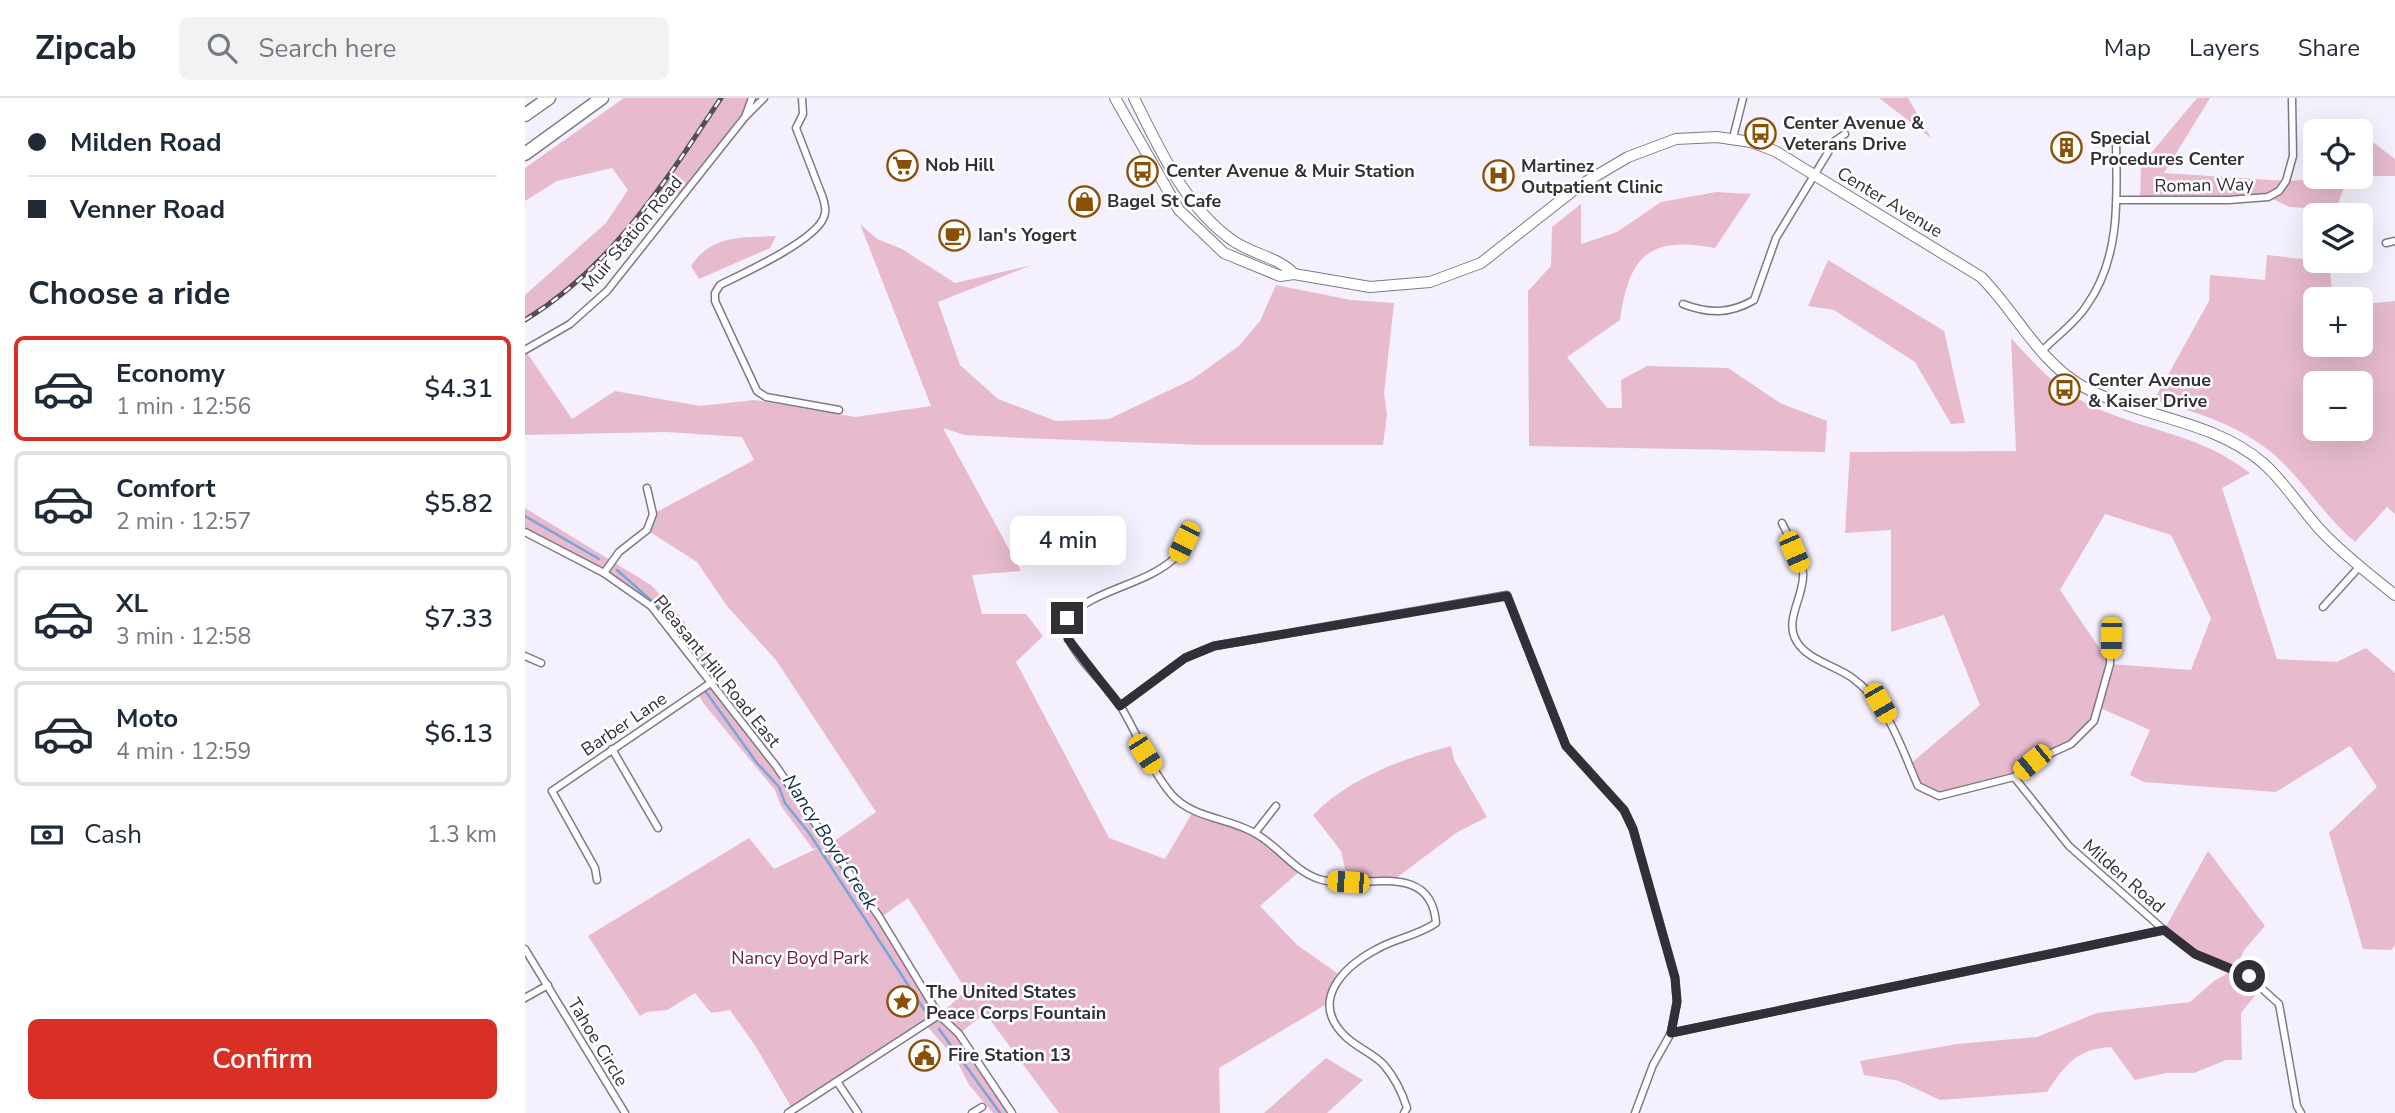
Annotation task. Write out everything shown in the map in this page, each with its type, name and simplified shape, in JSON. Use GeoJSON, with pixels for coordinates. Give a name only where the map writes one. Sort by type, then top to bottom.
{"type":"FeatureCollection","features":[{"type":"Feature","properties":{"kind":"highway"},"geometry":{"type":"LineString","coordinates":[[525,115],[549,98]]}},
{"type":"Feature","properties":{"kind":"highway"},"geometry":{"type":"LineString","coordinates":[[525,154],[602,98]]}},
{"type":"Feature","properties":{"kind":"street","name":"Muir Station Road"},"geometry":{"type":"LineString","coordinates":[[745,117],[752,98]]}},
{"type":"Feature","properties":{"kind":"street","name":"Muir Station Road"},"geometry":{"type":"LineString","coordinates":[[525,350],[570,324],[607,291],[745,117],[764,98]]}},
{"type":"Feature","properties":{"kind":"street"},"geometry":{"type":"LineString","coordinates":[[802,98],[803,114],[796,128],[823,198],[826,210],[822,222],[785,251],[720,285],[715,293],[715,301],[757,391],[767,397],[839,410]]}},
{"type":"Feature","properties":{"kind":"street","name":"Center Avenue"},"geometry":{"type":"LineString","coordinates":[[1115,98],[1179,210],[1224,253],[1280,276],[1294,274],[1370,287],[1430,282],[1481,263],[1579,186],[1628,157],[1676,139],[1694,136],[1733,138],[1775,151],[1981,277],[1997,293],[2041,352],[2080,385],[2110,400],[2188,424],[2239,446],[2263,463],[2324,534],[2395,595]]}},
{"type":"Feature","properties":{"kind":"street","name":"Center Avenue"},"geometry":{"type":"LineString","coordinates":[[1134,98],[1185,192],[1209,221],[1233,241],[1287,266],[1294,274]]}},
{"type":"Feature","properties":{"kind":"street"},"geometry":{"type":"LineString","coordinates":[[1733,138],[1743,98]]}},
{"type":"Feature","properties":{"kind":"street","name":"Roman Way"},"geometry":{"type":"LineString","coordinates":[[2117,200],[2229,200],[2268,197],[2279,191],[2286,181],[2293,156],[2292,98]]}},
{"type":"Feature","properties":{"kind":"street"},"geometry":{"type":"LineString","coordinates":[[1683,303],[1703,312],[1736,310],[1754,300],[1776,238],[1835,141],[1845,134]]}},
{"type":"Feature","properties":{"kind":"street"},"geometry":{"type":"LineString","coordinates":[[2041,352],[2087,306],[2112,252],[2117,200],[2116,141]]}},
{"type":"Feature","properties":{"kind":"street"},"geometry":{"type":"LineString","coordinates":[[2386,243],[2395,241]]}},
{"type":"Feature","properties":{"kind":"street"},"geometry":{"type":"LineString","coordinates":[[604,573],[619,552],[647,530],[653,514],[647,488]]}},
{"type":"Feature","properties":{"kind":"street"},"geometry":{"type":"LineString","coordinates":[[1782,523],[1803,571],[1803,586],[1793,613],[1797,643],[1807,652],[1852,678],[1880,703],[1897,733],[1918,786],[1939,796],[2014,777],[2032,762],[2071,744],[2094,720],[2110,664],[2111,638]]}},
{"type":"Feature","properties":{"kind":"street"},"geometry":{"type":"LineString","coordinates":[[1191,528],[1177,556],[1146,576],[1079,606],[1067,618],[1068,639],[1120,706],[1172,795],[1194,810],[1255,833],[1283,853],[1300,871],[1323,881],[1366,880],[1413,884],[1427,896],[1435,908],[1436,923],[1422,933],[1376,949],[1340,975],[1331,988],[1333,1021],[1346,1037],[1385,1066],[1400,1088],[1407,1108],[1404,1113]]}},
{"type":"Feature","properties":{"kind":"street","name":"Pleasant Hill Road East"},"geometry":{"type":"LineString","coordinates":[[525,532],[604,573],[651,606],[776,766],[876,912],[939,1015],[959,1034],[1011,1113]]}},
{"type":"Feature","properties":{"kind":"street"},"geometry":{"type":"LineString","coordinates":[[2323,607],[2360,566]]}},
{"type":"Feature","properties":{"kind":"street"},"geometry":{"type":"LineString","coordinates":[[1120,706],[1185,658],[1214,646],[1507,596],[1566,746],[1624,810],[1633,829],[1675,978],[1677,1002],[1671,1033],[1653,1065],[1635,1113]]}},
{"type":"Feature","properties":{"kind":"street"},"geometry":{"type":"LineString","coordinates":[[525,656],[541,663]]}},
{"type":"Feature","properties":{"kind":"street","name":"Barber Lane"},"geometry":{"type":"LineString","coordinates":[[597,880],[595,868],[552,791],[712,682]]}},
{"type":"Feature","properties":{"kind":"street"},"geometry":{"type":"LineString","coordinates":[[612,749],[658,828]]}},
{"type":"Feature","properties":{"kind":"street","name":"Milden Road"},"geometry":{"type":"LineString","coordinates":[[2014,777],[2069,846],[2164,930],[2195,954],[2249,976],[2279,1004],[2297,1107],[2301,1113]]}},
{"type":"Feature","properties":{"kind":"street"},"geometry":{"type":"LineString","coordinates":[[1255,833],[1276,806]]}},
{"type":"Feature","properties":{"kind":"street"},"geometry":{"type":"LineString","coordinates":[[1671,1033],[2164,930]]}},
{"type":"Feature","properties":{"kind":"street","name":"Tahoe Circle"},"geometry":{"type":"LineString","coordinates":[[525,948],[625,1113]]}},
{"type":"Feature","properties":{"kind":"street"},"geometry":{"type":"LineString","coordinates":[[525,998],[548,985]]}},
{"type":"Feature","properties":{"kind":"street"},"geometry":{"type":"LineString","coordinates":[[788,1113],[939,1015]]}},
{"type":"Feature","properties":{"kind":"street"},"geometry":{"type":"LineString","coordinates":[[838,1083],[858,1113]]}},
{"type":"Feature","properties":{"kind":"street"},"geometry":{"type":"LineString","coordinates":[[972,1113],[982,1107]]}},
{"type":"Feature","properties":{"kind":"green space"},"geometry":{"type":"Polygon","coordinates":[[[624,98],[752,98],[745,117],[685,195],[658,192],[629,229],[597,262],[525,320],[525,295],[606,223],[628,190],[612,168],[557,181],[525,201],[525,168],[624,98]]]}},
{"type":"Feature","properties":{"kind":"green space"},"geometry":{"type":"Polygon","coordinates":[[[1879,98],[1908,98],[1931,138],[1879,98]]]}},
{"type":"Feature","properties":{"kind":"green space"},"geometry":{"type":"Polygon","coordinates":[[[2197,98],[2210,98],[2164,173],[2303,180],[2303,189],[2343,189],[2338,203],[2303,203],[2303,208],[2290,207],[2268,197],[2140,200],[2141,165],[2197,98]]]}},
{"type":"Feature","properties":{"kind":"green space"},"geometry":{"type":"Polygon","coordinates":[[[2373,142],[2395,159],[2395,176],[2373,176],[2373,142]]]}},
{"type":"Feature","properties":{"kind":"green space"},"geometry":{"type":"Polygon","coordinates":[[[1716,192],[1751,194],[1715,248],[1673,245],[1658,248],[1646,256],[1636,266],[1629,280],[1620,320],[1567,357],[1607,408],[1622,408],[1621,380],[1647,366],[1728,368],[1780,403],[1827,421],[1825,452],[1529,446],[1528,291],[1551,266],[1552,227],[1581,204],[1581,244],[1617,232],[1661,202],[1716,192]]]}},
{"type":"Feature","properties":{"kind":"green space","name":"Nancy Boyd Park"},"geometry":{"type":"Polygon","coordinates":[[[860,224],[877,239],[902,249],[955,283],[1032,265],[938,302],[960,365],[998,399],[1056,421],[1109,419],[1193,379],[1240,345],[1260,321],[1276,285],[1351,300],[1394,303],[1384,394],[1387,414],[1383,445],[1203,445],[964,435],[943,428],[1021,571],[972,575],[982,614],[1026,614],[1043,636],[1016,662],[1109,838],[1165,859],[1194,810],[1255,833],[1300,871],[1260,906],[1297,945],[1340,975],[1330,1002],[1219,1068],[1220,1113],[1059,1113],[985,1013],[959,1034],[1012,1113],[993,1113],[969,1085],[956,1059],[926,1025],[793,1110],[756,1047],[730,1010],[711,1013],[695,993],[667,1010],[647,1012],[640,1016],[588,936],[749,838],[774,869],[820,847],[813,849],[781,806],[775,790],[697,692],[712,682],[776,766],[796,803],[824,842],[830,844],[876,812],[776,660],[727,606],[697,562],[647,530],[653,514],[754,460],[742,437],[666,432],[525,435],[525,350],[572,419],[615,391],[700,406],[755,400],[855,417],[931,406],[860,224]],[[908,898],[880,918],[940,1015],[966,990],[908,898]]]}},
{"type":"Feature","properties":{"kind":"green space"},"geometry":{"type":"Polygon","coordinates":[[[776,236],[770,248],[699,279],[691,266],[708,248],[718,243],[740,238],[776,236]]]}},
{"type":"Feature","properties":{"kind":"green space"},"geometry":{"type":"Polygon","coordinates":[[[2267,255],[2303,259],[2303,273],[2330,273],[2332,287],[2303,287],[2303,357],[2373,357],[2373,303],[2395,301],[2395,514],[2387,507],[2355,542],[2286,466],[2257,442],[2225,424],[2154,400],[2209,301],[2210,275],[2265,280],[2267,255]]]}},
{"type":"Feature","properties":{"kind":"green space"},"geometry":{"type":"Polygon","coordinates":[[[1828,260],[1944,331],[1965,423],[1951,424],[1915,362],[1834,310],[1808,306],[1828,260]]]}},
{"type":"Feature","properties":{"kind":"green space"},"geometry":{"type":"Polygon","coordinates":[[[2011,338],[2046,375],[2076,398],[2130,421],[2210,449],[2250,473],[2222,488],[2277,659],[2337,662],[2366,648],[2395,673],[2395,945],[2391,950],[2363,949],[2329,833],[2377,787],[2350,746],[2276,792],[2144,782],[2130,775],[2150,730],[2098,707],[2094,721],[2071,744],[2032,762],[2014,777],[1939,796],[1918,786],[1909,765],[1980,705],[1944,615],[1891,632],[1891,530],[1845,533],[1850,452],[2016,451],[2011,338]],[[2105,514],[2060,590],[2110,664],[2191,670],[2211,618],[2171,535],[2105,514]]]}},
{"type":"Feature","properties":{"kind":"green space"},"geometry":{"type":"Polygon","coordinates":[[[525,508],[651,585],[679,615],[711,658],[712,682],[651,606],[604,573],[525,532],[525,508]]]}},
{"type":"Feature","properties":{"kind":"green space"},"geometry":{"type":"Polygon","coordinates":[[[1451,746],[1454,760],[1487,817],[1456,833],[1391,882],[1348,882],[1341,851],[1313,815],[1343,791],[1377,772],[1451,746]]]}},
{"type":"Feature","properties":{"kind":"green space"},"geometry":{"type":"Polygon","coordinates":[[[2208,851],[2265,926],[2245,949],[2234,970],[2261,988],[2241,1013],[2242,1060],[2226,1060],[2194,1073],[2166,1073],[2135,1080],[2111,1047],[2099,1048],[2073,1060],[2047,1092],[1940,1100],[1899,1081],[1864,1075],[1860,1061],[1957,1044],[2037,1037],[2097,1013],[2190,1002],[2214,981],[2233,970],[2195,954],[2164,930],[2208,851]]]}},
{"type":"Feature","properties":{"kind":"green space"},"geometry":{"type":"Polygon","coordinates":[[[1326,1058],[1363,1080],[1327,1113],[1264,1113],[1326,1058]]]}},
{"type":"Feature","properties":{"kind":"waterway","name":"Nancy Boyd Creek"},"geometry":{"type":"LineString","coordinates":[[525,516],[599,559]]}},
{"type":"Feature","properties":{"kind":"waterway","name":"Nancy Boyd Creek"},"geometry":{"type":"LineString","coordinates":[[617,570],[671,618],[706,667]]}},
{"type":"Feature","properties":{"kind":"waterway","name":"Nancy Boyd Creek"},"geometry":{"type":"LineString","coordinates":[[706,692],[757,763],[779,787],[785,803],[809,833],[925,1011]]}},
{"type":"Feature","properties":{"kind":"waterway","name":"Nancy Boyd Creek"},"geometry":{"type":"LineString","coordinates":[[939,1029],[1000,1113]]}},
{"type":"Feature","properties":{"kind":"railway"},"geometry":{"type":"LineString","coordinates":[[525,320],[585,274],[611,248],[658,191],[721,98]]}},
{"type":"Feature","properties":{"kind":"place","name":"Center Avenue & Veterans Drive"},"geometry":{"type":"Point","coordinates":[1760,133]}},
{"type":"Feature","properties":{"kind":"place","name":"Special Procedures Center"},"geometry":{"type":"Point","coordinates":[2067,148]}},
{"type":"Feature","properties":{"kind":"place","name":"Nob Hill"},"geometry":{"type":"Point","coordinates":[902,165]}},
{"type":"Feature","properties":{"kind":"place","name":"Center Avenue & Muir Station"},"geometry":{"type":"Point","coordinates":[1143,171]}},
{"type":"Feature","properties":{"kind":"place","name":"Martinez Outpatient Clinic"},"geometry":{"type":"Point","coordinates":[1498,176]}},
{"type":"Feature","properties":{"kind":"place","name":"Bagel St Cafe"},"geometry":{"type":"Point","coordinates":[1084,201]}},
{"type":"Feature","properties":{"kind":"place","name":"Ian's Yogert"},"geometry":{"type":"Point","coordinates":[955,235]}},
{"type":"Feature","properties":{"kind":"place","name":"Center Avenue & Kaiser Drive"},"geometry":{"type":"Point","coordinates":[2065,390]}},
{"type":"Feature","properties":{"kind":"place","name":"The United States Peace Corps Fountain"},"geometry":{"type":"Point","coordinates":[903,1002]}},
{"type":"Feature","properties":{"kind":"place","name":"Fire Station 13"},"geometry":{"type":"Point","coordinates":[925,1055]}},
{"type":"Feature","properties":{"kind":"route"},"geometry":{"type":"LineString","coordinates":[[1067,618],[1068,639],[1120,706],[1185,658],[1214,646],[1507,596],[1557,730],[1566,746],[1624,810],[1633,829],[1675,978],[1677,1002],[1671,1033],[2164,930],[2195,954],[2249,976]]}}]}
